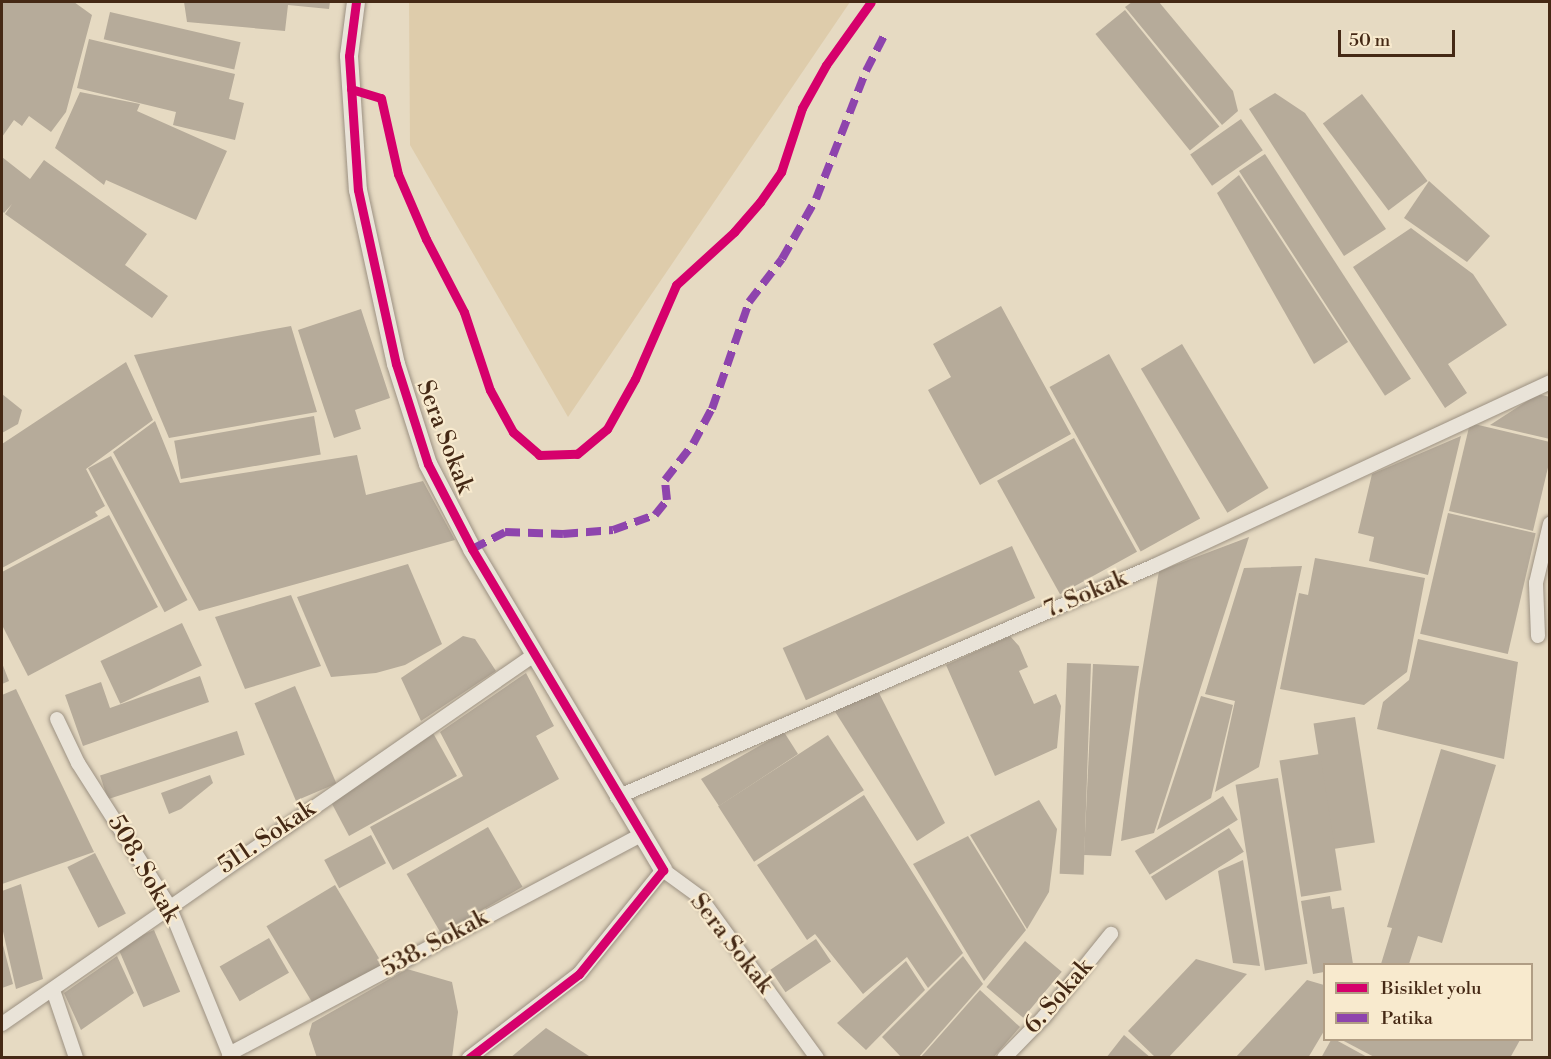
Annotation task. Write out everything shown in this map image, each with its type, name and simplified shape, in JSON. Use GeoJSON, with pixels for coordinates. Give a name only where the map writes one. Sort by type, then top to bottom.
{"type":"FeatureCollection","features":[{"type":"Feature","properties":{"kind":"street","name":"Sera Sokak"},"geometry":{"type":"LineString","coordinates":[[356,2],[349,56],[358,190],[396,364],[428,464],[472,549],[663,870],[700,897],[817,1058]]}},
{"type":"Feature","properties":{"kind":"street","name":"7. Sokak"},"geometry":{"type":"LineString","coordinates":[[617,796],[1154,566],[1550,382]]}},
{"type":"Feature","properties":{"kind":"street"},"geometry":{"type":"LineString","coordinates":[[1538,636],[1536,583],[1550,524]]}},
{"type":"Feature","properties":{"kind":"street","name":"511. Sokak"},"geometry":{"type":"LineString","coordinates":[[2,1024],[534,655]]}},
{"type":"Feature","properties":{"kind":"street","name":"508. Sokak"},"geometry":{"type":"LineString","coordinates":[[57,718],[78,763],[169,906],[230,1056]]}},
{"type":"Feature","properties":{"kind":"street","name":"538. Sokak"},"geometry":{"type":"LineString","coordinates":[[230,1056],[641,835]]}},
{"type":"Feature","properties":{"kind":"street"},"geometry":{"type":"LineString","coordinates":[[469,1058],[579,974],[663,870]]}},
{"type":"Feature","properties":{"kind":"street","name":"6. Sokak"},"geometry":{"type":"LineString","coordinates":[[1004,1058],[1044,1017],[1112,934]]}},
{"type":"Feature","properties":{"kind":"street"},"geometry":{"type":"LineString","coordinates":[[52,990],[76,1058]]}},
{"type":"Feature","properties":{"kind":"shaded area"},"geometry":{"type":"Polygon","coordinates":[[[409,2],[850,2],[568,417],[410,145],[409,2]]]}},
{"type":"Feature","properties":{"kind":"building"},"geometry":{"type":"Polygon","coordinates":[[[2,2],[74,2],[92,15],[66,112],[51,132],[29,116],[22,126],[14,120],[2,137],[2,2]]]}},
{"type":"Feature","properties":{"kind":"building"},"geometry":{"type":"Polygon","coordinates":[[[184,2],[330,2],[329,9],[288,5],[285,31],[187,22],[184,2]]]}},
{"type":"Feature","properties":{"kind":"building"},"geometry":{"type":"Polygon","coordinates":[[[1132,2],[1159,2],[1233,91],[1238,111],[1222,125],[1125,7],[1132,2]]]}},
{"type":"Feature","properties":{"kind":"building"},"geometry":{"type":"Polygon","coordinates":[[[1125,10],[1219,127],[1190,150],[1095,34],[1125,10]]]}},
{"type":"Feature","properties":{"kind":"building"},"geometry":{"type":"Polygon","coordinates":[[[110,12],[241,42],[234,69],[104,39],[110,12]]]}},
{"type":"Feature","properties":{"kind":"building"},"geometry":{"type":"Polygon","coordinates":[[[89,39],[235,74],[229,99],[244,103],[235,140],[173,125],[176,112],[77,88],[89,39]]]}},
{"type":"Feature","properties":{"kind":"building"},"geometry":{"type":"Polygon","coordinates":[[[80,92],[140,104],[137,111],[227,151],[196,220],[106,180],[104,185],[55,148],[80,92]]]}},
{"type":"Feature","properties":{"kind":"building"},"geometry":{"type":"Polygon","coordinates":[[[1275,93],[1305,113],[1386,229],[1344,256],[1249,109],[1275,93]]]}},
{"type":"Feature","properties":{"kind":"building"},"geometry":{"type":"Polygon","coordinates":[[[1362,94],[1428,181],[1388,211],[1323,123],[1362,94]]]}},
{"type":"Feature","properties":{"kind":"building"},"geometry":{"type":"Polygon","coordinates":[[[1241,119],[1263,150],[1212,186],[1190,155],[1241,119]]]}},
{"type":"Feature","properties":{"kind":"building"},"geometry":{"type":"Polygon","coordinates":[[[1265,154],[1411,379],[1385,396],[1239,171],[1265,154]]]}},
{"type":"Feature","properties":{"kind":"building"},"geometry":{"type":"Polygon","coordinates":[[[2,157],[30,179],[44,160],[147,234],[125,265],[168,296],[152,318],[5,214],[12,204],[4,213],[2,211],[2,157]]]}},
{"type":"Feature","properties":{"kind":"building"},"geometry":{"type":"Polygon","coordinates":[[[1239,175],[1348,342],[1314,364],[1217,193],[1239,175]]]}},
{"type":"Feature","properties":{"kind":"building"},"geometry":{"type":"Polygon","coordinates":[[[1429,181],[1490,236],[1467,262],[1404,218],[1429,181]]]}},
{"type":"Feature","properties":{"kind":"building"},"geometry":{"type":"Polygon","coordinates":[[[1411,228],[1473,274],[1507,325],[1448,364],[1467,393],[1445,408],[1353,267],[1411,228]]]}},
{"type":"Feature","properties":{"kind":"building"},"geometry":{"type":"Polygon","coordinates":[[[1001,306],[1071,434],[980,485],[928,390],[951,377],[933,344],[1001,306]]]}},
{"type":"Feature","properties":{"kind":"building"},"geometry":{"type":"Polygon","coordinates":[[[361,309],[390,398],[355,410],[361,429],[334,438],[298,330],[361,309]]]}},
{"type":"Feature","properties":{"kind":"building"},"geometry":{"type":"Polygon","coordinates":[[[291,326],[317,412],[169,438],[134,355],[291,326]]]}},
{"type":"Feature","properties":{"kind":"building"},"geometry":{"type":"Polygon","coordinates":[[[1182,344],[1269,488],[1227,513],[1141,369],[1182,344]]]}},
{"type":"Feature","properties":{"kind":"building"},"geometry":{"type":"Polygon","coordinates":[[[1109,354],[1200,518],[1141,551],[1050,387],[1109,354]]]}},
{"type":"Feature","properties":{"kind":"building"},"geometry":{"type":"Polygon","coordinates":[[[126,362],[153,420],[86,469],[105,506],[95,512],[98,516],[2,568],[2,444],[126,362]]]}},
{"type":"Feature","properties":{"kind":"building"},"geometry":{"type":"Polygon","coordinates":[[[2,394],[22,410],[18,424],[2,433],[2,394]]]}},
{"type":"Feature","properties":{"kind":"building"},"geometry":{"type":"Polygon","coordinates":[[[1538,394],[1550,397],[1550,439],[1490,425],[1538,394]]]}},
{"type":"Feature","properties":{"kind":"building"},"geometry":{"type":"Polygon","coordinates":[[[314,416],[321,454],[181,479],[174,441],[314,416]]]}},
{"type":"Feature","properties":{"kind":"building"},"geometry":{"type":"Polygon","coordinates":[[[155,421],[180,483],[357,455],[366,495],[423,481],[455,540],[199,611],[113,452],[155,421]]]}},
{"type":"Feature","properties":{"kind":"building"},"geometry":{"type":"Polygon","coordinates":[[[1470,423],[1550,442],[1550,459],[1533,531],[1449,511],[1470,423]]]}},
{"type":"Feature","properties":{"kind":"building"},"geometry":{"type":"Polygon","coordinates":[[[1461,436],[1428,575],[1369,561],[1374,537],[1358,533],[1372,474],[1461,436]]]}},
{"type":"Feature","properties":{"kind":"building"},"geometry":{"type":"Polygon","coordinates":[[[1074,438],[1137,552],[1060,594],[997,481],[1074,438]]]}},
{"type":"Feature","properties":{"kind":"building"},"geometry":{"type":"Polygon","coordinates":[[[111,456],[188,600],[165,612],[88,468],[111,456]]]}},
{"type":"Feature","properties":{"kind":"building"},"geometry":{"type":"Polygon","coordinates":[[[1448,513],[1536,533],[1508,654],[1420,634],[1448,513]]]}},
{"type":"Feature","properties":{"kind":"building"},"geometry":{"type":"Polygon","coordinates":[[[109,515],[158,607],[28,676],[2,625],[2,572],[109,515]]]}},
{"type":"Feature","properties":{"kind":"building"},"geometry":{"type":"Polygon","coordinates":[[[1249,537],[1154,833],[1121,841],[1139,690],[1159,571],[1249,537]]]}},
{"type":"Feature","properties":{"kind":"building"},"geometry":{"type":"Polygon","coordinates":[[[1012,546],[1035,598],[806,700],[783,648],[1012,546]]]}},
{"type":"Feature","properties":{"kind":"building"},"geometry":{"type":"Polygon","coordinates":[[[1315,558],[1425,578],[1407,672],[1364,705],[1280,689],[1299,593],[1308,595],[1315,558]]]}},
{"type":"Feature","properties":{"kind":"building"},"geometry":{"type":"Polygon","coordinates":[[[408,564],[442,644],[405,665],[376,673],[331,677],[297,597],[408,564]]]}},
{"type":"Feature","properties":{"kind":"building"},"geometry":{"type":"Polygon","coordinates":[[[1302,566],[1259,767],[1215,792],[1235,701],[1205,694],[1244,568],[1302,566]]]}},
{"type":"Feature","properties":{"kind":"building"},"geometry":{"type":"Polygon","coordinates":[[[291,595],[321,666],[245,689],[215,617],[291,595]]]}},
{"type":"Feature","properties":{"kind":"building"},"geometry":{"type":"Polygon","coordinates":[[[182,623],[202,666],[120,704],[100,661],[182,623]]]}},
{"type":"Feature","properties":{"kind":"building"},"geometry":{"type":"Polygon","coordinates":[[[463,636],[475,639],[496,671],[421,721],[401,678],[463,636]]]}},
{"type":"Feature","properties":{"kind":"building"},"geometry":{"type":"Polygon","coordinates":[[[1010,636],[1019,646],[1028,667],[1019,671],[1034,704],[1056,694],[1061,706],[1057,748],[995,776],[946,665],[1010,636]]]}},
{"type":"Feature","properties":{"kind":"building"},"geometry":{"type":"Polygon","coordinates":[[[1418,639],[1518,662],[1504,759],[1377,729],[1383,702],[1409,680],[1418,639]]]}},
{"type":"Feature","properties":{"kind":"building"},"geometry":{"type":"Polygon","coordinates":[[[2,663],[9,681],[2,684],[2,663]]]}},
{"type":"Feature","properties":{"kind":"building"},"geometry":{"type":"Polygon","coordinates":[[[1067,663],[1091,664],[1084,875],[1060,874],[1067,663]]]}},
{"type":"Feature","properties":{"kind":"building"},"geometry":{"type":"Polygon","coordinates":[[[1093,664],[1139,666],[1111,856],[1084,855],[1093,664]]]}},
{"type":"Feature","properties":{"kind":"building"},"geometry":{"type":"Polygon","coordinates":[[[526,673],[554,726],[536,736],[559,779],[393,870],[370,827],[463,776],[440,732],[526,673]]]}},
{"type":"Feature","properties":{"kind":"building"},"geometry":{"type":"Polygon","coordinates":[[[200,676],[209,702],[83,746],[65,695],[101,682],[110,708],[200,676]]]}},
{"type":"Feature","properties":{"kind":"building"},"geometry":{"type":"Polygon","coordinates":[[[295,686],[336,784],[296,801],[254,703],[295,686]]]}},
{"type":"Feature","properties":{"kind":"building"},"geometry":{"type":"Polygon","coordinates":[[[16,689],[94,852],[2,884],[2,695],[16,689]]]}},
{"type":"Feature","properties":{"kind":"building"},"geometry":{"type":"Polygon","coordinates":[[[878,691],[945,823],[917,841],[834,710],[878,691]]]}},
{"type":"Feature","properties":{"kind":"building"},"geometry":{"type":"Polygon","coordinates":[[[1201,696],[1233,705],[1211,798],[1157,830],[1201,696]]]}},
{"type":"Feature","properties":{"kind":"building"},"geometry":{"type":"Polygon","coordinates":[[[1355,717],[1375,842],[1333,849],[1314,724],[1355,717]]]}},
{"type":"Feature","properties":{"kind":"building"},"geometry":{"type":"Polygon","coordinates":[[[237,731],[245,755],[108,799],[100,775],[237,731]]]}},
{"type":"Feature","properties":{"kind":"building"},"geometry":{"type":"Polygon","coordinates":[[[784,732],[798,754],[719,806],[701,779],[784,732]]]}},
{"type":"Feature","properties":{"kind":"building"},"geometry":{"type":"Polygon","coordinates":[[[433,733],[457,776],[349,836],[331,802],[433,733]]]}},
{"type":"Feature","properties":{"kind":"building"},"geometry":{"type":"Polygon","coordinates":[[[828,735],[864,790],[754,862],[718,806],[828,735]]]}},
{"type":"Feature","properties":{"kind":"building"},"geometry":{"type":"Polygon","coordinates":[[[1441,749],[1496,765],[1442,943],[1418,936],[1409,963],[1381,963],[1392,928],[1387,927],[1441,749]]]}},
{"type":"Feature","properties":{"kind":"building"},"geometry":{"type":"Polygon","coordinates":[[[1320,754],[1342,890],[1301,897],[1280,760],[1320,754]]]}},
{"type":"Feature","properties":{"kind":"building"},"geometry":{"type":"Polygon","coordinates":[[[210,775],[213,783],[181,809],[169,814],[161,793],[210,775]]]}},
{"type":"Feature","properties":{"kind":"building"},"geometry":{"type":"Polygon","coordinates":[[[1278,778],[1307,964],[1265,970],[1236,785],[1278,778]]]}},
{"type":"Feature","properties":{"kind":"building"},"geometry":{"type":"Polygon","coordinates":[[[864,795],[963,953],[928,988],[907,957],[863,994],[815,934],[807,940],[757,865],[864,795]]]}},
{"type":"Feature","properties":{"kind":"building"},"geometry":{"type":"Polygon","coordinates":[[[1223,796],[1238,820],[1150,875],[1135,851],[1223,796]]]}},
{"type":"Feature","properties":{"kind":"building"},"geometry":{"type":"Polygon","coordinates":[[[1039,800],[1057,829],[1049,892],[1027,929],[970,835],[1039,800]]]}},
{"type":"Feature","properties":{"kind":"building"},"geometry":{"type":"Polygon","coordinates":[[[488,827],[522,887],[441,934],[407,874],[488,827]]]}},
{"type":"Feature","properties":{"kind":"building"},"geometry":{"type":"Polygon","coordinates":[[[1229,828],[1244,852],[1166,900],[1151,877],[1229,828]]]}},
{"type":"Feature","properties":{"kind":"building"},"geometry":{"type":"Polygon","coordinates":[[[371,835],[386,863],[339,888],[324,860],[371,835]]]}},
{"type":"Feature","properties":{"kind":"building"},"geometry":{"type":"Polygon","coordinates":[[[968,836],[1026,930],[984,981],[913,864],[968,836]]]}},
{"type":"Feature","properties":{"kind":"building"},"geometry":{"type":"Polygon","coordinates":[[[95,853],[126,914],[98,928],[67,867],[95,853]]]}},
{"type":"Feature","properties":{"kind":"building"},"geometry":{"type":"Polygon","coordinates":[[[1243,860],[1260,966],[1233,963],[1218,871],[1243,860]]]}},
{"type":"Feature","properties":{"kind":"building"},"geometry":{"type":"Polygon","coordinates":[[[21,884],[43,979],[16,989],[2,927],[2,891],[21,884]]]}},
{"type":"Feature","properties":{"kind":"building"},"geometry":{"type":"Polygon","coordinates":[[[335,885],[383,966],[315,1007],[266,926],[335,885]]]}},
{"type":"Feature","properties":{"kind":"building"},"geometry":{"type":"Polygon","coordinates":[[[1330,896],[1332,909],[1344,907],[1353,963],[1323,963],[1323,972],[1313,974],[1301,901],[1330,896]]]}},
{"type":"Feature","properties":{"kind":"building"},"geometry":{"type":"Polygon","coordinates":[[[154,930],[180,992],[143,1007],[117,946],[154,930]]]}},
{"type":"Feature","properties":{"kind":"building"},"geometry":{"type":"Polygon","coordinates":[[[269,938],[289,973],[240,1001],[220,966],[269,938]]]}},
{"type":"Feature","properties":{"kind":"building"},"geometry":{"type":"Polygon","coordinates":[[[816,939],[831,961],[786,992],[770,970],[816,939]]]}},
{"type":"Feature","properties":{"kind":"building"},"geometry":{"type":"Polygon","coordinates":[[[2,941],[13,984],[2,988],[2,941]]]}},
{"type":"Feature","properties":{"kind":"building"},"geometry":{"type":"Polygon","coordinates":[[[1025,941],[1062,972],[1023,1018],[986,987],[1025,941]]]}},
{"type":"Feature","properties":{"kind":"building"},"geometry":{"type":"Polygon","coordinates":[[[117,956],[134,993],[81,1030],[64,993],[117,956]]]}},
{"type":"Feature","properties":{"kind":"building"},"geometry":{"type":"Polygon","coordinates":[[[963,956],[983,984],[918,1058],[902,1058],[882,1037],[963,956]]]}},
{"type":"Feature","properties":{"kind":"building"},"geometry":{"type":"Polygon","coordinates":[[[1196,959],[1247,974],[1168,1058],[1156,1058],[1128,1031],[1196,959]]]}},
{"type":"Feature","properties":{"kind":"building"},"geometry":{"type":"Polygon","coordinates":[[[906,961],[925,990],[866,1050],[837,1023],[906,961]]]}},
{"type":"Feature","properties":{"kind":"building"},"geometry":{"type":"Polygon","coordinates":[[[407,969],[452,982],[458,1012],[452,1058],[317,1058],[309,1034],[312,1023],[407,969]]]}},
{"type":"Feature","properties":{"kind":"building"},"geometry":{"type":"Polygon","coordinates":[[[1307,980],[1323,985],[1323,1033],[1308,1058],[1235,1058],[1307,980]]]}},
{"type":"Feature","properties":{"kind":"building"},"geometry":{"type":"Polygon","coordinates":[[[980,990],[1020,1027],[993,1058],[920,1058],[980,990]]]}},
{"type":"Feature","properties":{"kind":"building"},"geometry":{"type":"Polygon","coordinates":[[[546,1028],[592,1058],[510,1058],[546,1028]]]}},
{"type":"Feature","properties":{"kind":"building"},"geometry":{"type":"Polygon","coordinates":[[[1124,1035],[1151,1058],[1106,1058],[1124,1035]]]}},
{"type":"Feature","properties":{"kind":"building"},"geometry":{"type":"Polygon","coordinates":[[[1330,1041],[1338,1041],[1369,1058],[1321,1058],[1330,1041]]]}},
{"type":"Feature","properties":{"kind":"building"},"geometry":{"type":"Polygon","coordinates":[[[1344,1041],[1519,1041],[1510,1058],[1376,1058],[1344,1041]]]}},
{"type":"Feature","properties":{"kind":"marked path"},"geometry":{"type":"LineString","coordinates":[[472,549],[505,532],[563,534],[613,530],[655,515],[667,500],[665,480],[693,444],[712,409],[749,302],[782,259],[816,199],[866,71],[886,32]]}},
{"type":"Feature","properties":{"kind":"cycle path"},"geometry":{"type":"LineString","coordinates":[[356,2],[349,56],[358,190],[396,364],[428,464],[472,549],[663,870],[579,974],[469,1058]]}},
{"type":"Feature","properties":{"kind":"cycle path"},"geometry":{"type":"LineString","coordinates":[[351,89],[381,98],[398,174],[426,239],[464,312],[490,390],[513,432],[539,455],[577,454],[607,429],[635,379],[676,285],[734,232],[760,202],[781,172],[802,108],[826,65],[871,2]]}}]}
